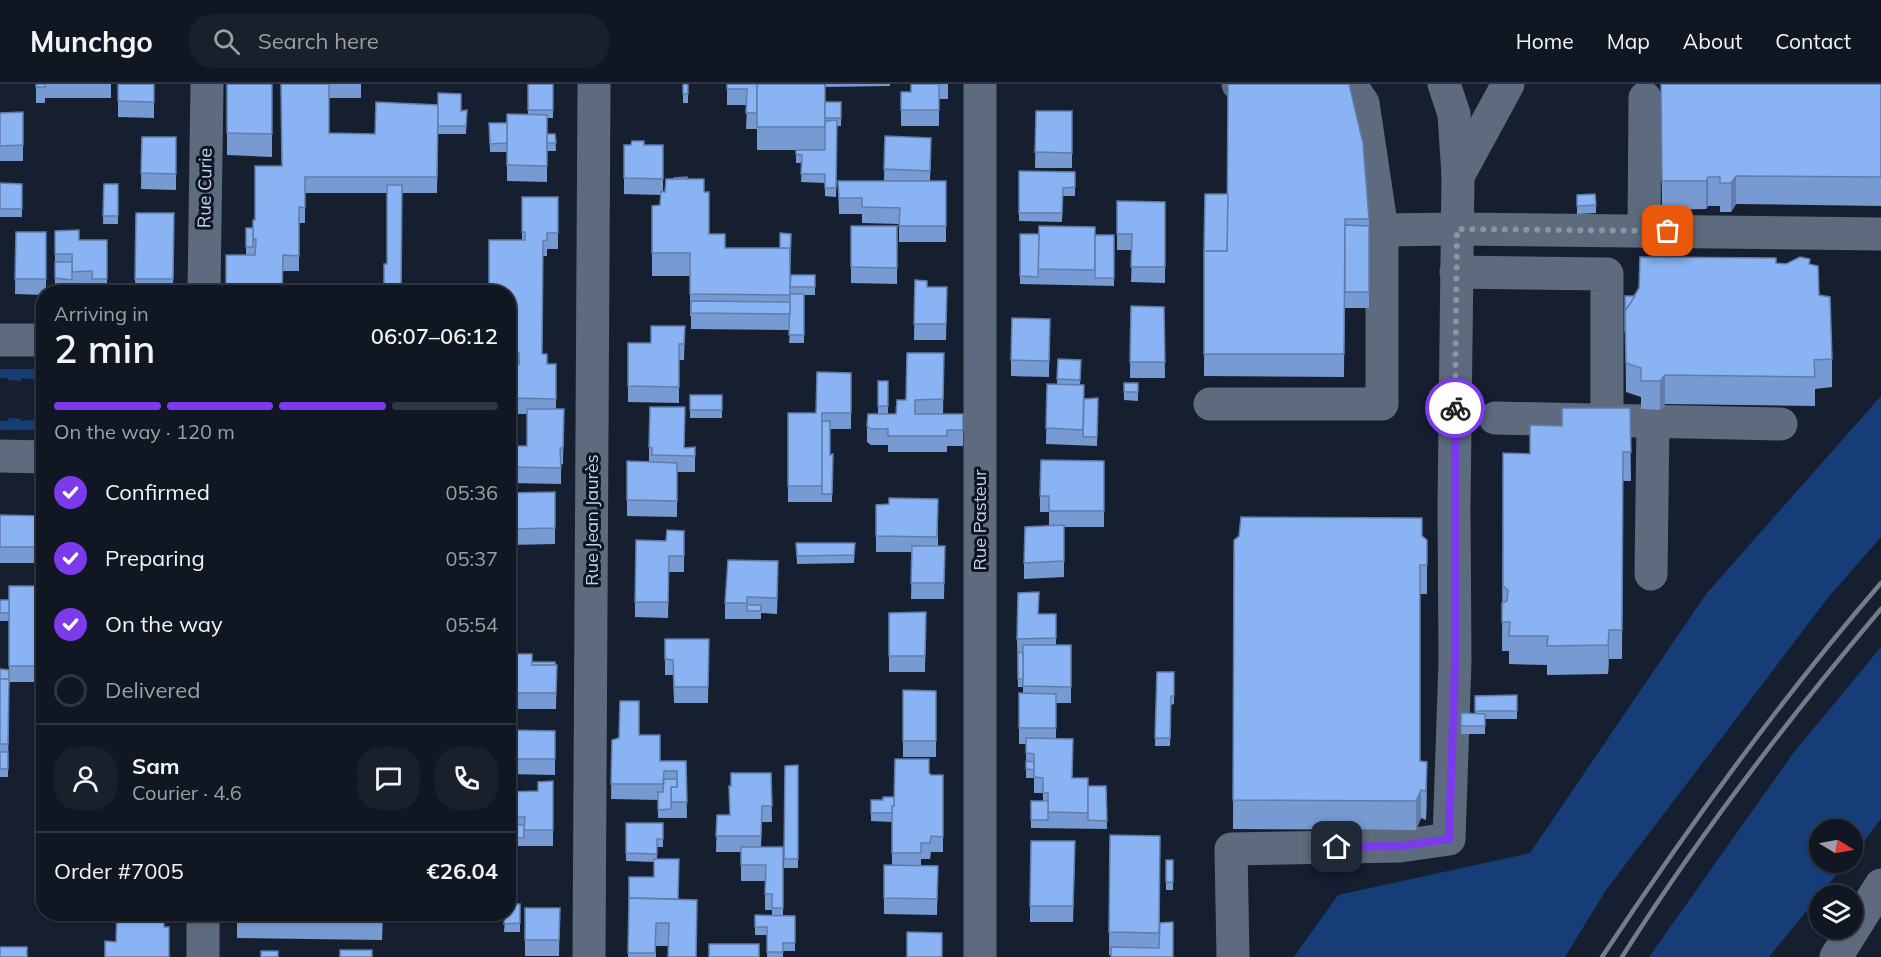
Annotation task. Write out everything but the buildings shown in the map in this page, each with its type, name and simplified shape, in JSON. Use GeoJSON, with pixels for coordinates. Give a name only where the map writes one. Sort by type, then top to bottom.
{"type":"FeatureCollection","features":[{"type":"Feature","properties":{"kind":"street","name":"Rue Curie"},"geometry":{"type":"LineString","coordinates":[[204,285],[207,84]]}},
{"type":"Feature","properties":{"kind":"street","name":"Rue Jean Jaurès"},"geometry":{"type":"LineString","coordinates":[[590,957],[594,84]]}},
{"type":"Feature","properties":{"kind":"street","name":"Rue Pasteur"},"geometry":{"type":"LineString","coordinates":[[980,84],[980,957]]}},
{"type":"Feature","properties":{"kind":"street"},"geometry":{"type":"LineString","coordinates":[[1210,404],[1382,404],[1382,230],[1364,103],[1352,87],[1238,84]]}},
{"type":"Feature","properties":{"kind":"street"},"geometry":{"type":"LineString","coordinates":[[1233,957],[1231,849],[1400,846],[1449,839],[1455,662],[1454,507],[1458,176],[1454,114],[1444,84]]}},
{"type":"Feature","properties":{"kind":"street"},"geometry":{"type":"LineString","coordinates":[[1458,176],[1508,84]]}},
{"type":"Feature","properties":{"kind":"street"},"geometry":{"type":"LineString","coordinates":[[1644,231],[1645,98]]}},
{"type":"Feature","properties":{"kind":"street"},"geometry":{"type":"LineString","coordinates":[[1382,230],[1881,234]]}},
{"type":"Feature","properties":{"kind":"street"},"geometry":{"type":"LineString","coordinates":[[1456,273],[1606,274],[1607,421]]}},
{"type":"Feature","properties":{"kind":"street"},"geometry":{"type":"LineString","coordinates":[[0,339],[36,340]]}},
{"type":"Feature","properties":{"kind":"street"},"geometry":{"type":"LineString","coordinates":[[1495,418],[1781,424]]}},
{"type":"Feature","properties":{"kind":"street"},"geometry":{"type":"LineString","coordinates":[[1651,574],[1653,422]]}},
{"type":"Feature","properties":{"kind":"street"},"geometry":{"type":"LineString","coordinates":[[0,456],[36,457]]}},
{"type":"Feature","properties":{"kind":"street"},"geometry":{"type":"LineString","coordinates":[[1836,957],[1881,885]]}},
{"type":"Feature","properties":{"kind":"street"},"geometry":{"type":"LineString","coordinates":[[202,957],[203,921]]}},
{"type":"Feature","properties":{"kind":"shaded area"},"geometry":{"type":"Polygon","coordinates":[[[0,369],[36,369],[36,379],[21,378],[21,381],[0,378],[0,369]]]}},
{"type":"Feature","properties":{"kind":"shaded area"},"geometry":{"type":"Polygon","coordinates":[[[1881,396],[1881,537],[1827,599],[1606,890],[1565,957],[1294,957],[1338,895],[1530,853],[1706,594],[1881,396]]]}},
{"type":"Feature","properties":{"kind":"shaded area"},"geometry":{"type":"Polygon","coordinates":[[[8,418],[21,419],[21,421],[36,420],[36,430],[0,430],[0,421],[8,421],[8,418]]]}},
{"type":"Feature","properties":{"kind":"shaded area"},"geometry":{"type":"Polygon","coordinates":[[[1881,647],[1881,819],[1863,842],[1863,819],[1809,819],[1809,873],[1838,873],[1828,885],[1809,885],[1809,908],[1769,957],[1649,957],[1794,752],[1881,647]]]}},
{"type":"Feature","properties":{"kind":"railway"},"geometry":{"type":"LineString","coordinates":[[1602,957],[1668,860],[1771,719],[1881,583]]}},
{"type":"Feature","properties":{"kind":"railway"},"geometry":{"type":"LineString","coordinates":[[1622,957],[1745,778],[1881,609]]}},
{"type":"Feature","properties":{"kind":"way so far"},"geometry":{"type":"LineString","coordinates":[[1455,408],[1457,229],[1668,231]]}},
{"type":"Feature","properties":{"kind":"route"},"geometry":{"type":"LineString","coordinates":[[1337,847],[1400,846],[1449,839],[1455,662],[1455,408]]}}]}
